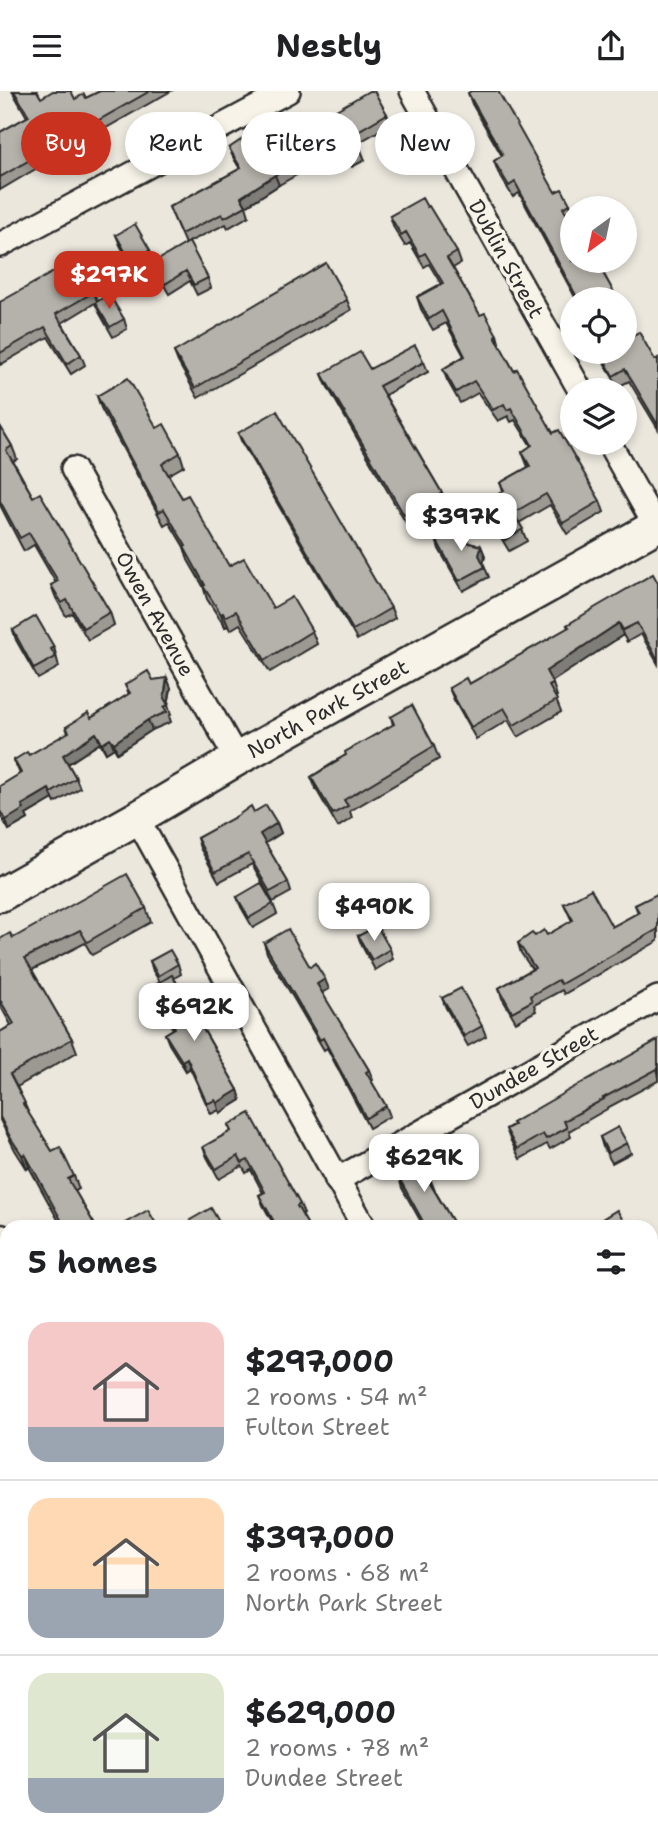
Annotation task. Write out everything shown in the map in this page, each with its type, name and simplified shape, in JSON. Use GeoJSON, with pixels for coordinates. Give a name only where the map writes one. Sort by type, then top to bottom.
{"type":"FeatureCollection","features":[{"type":"Feature","properties":{"kind":"street"},"geometry":{"type":"LineString","coordinates":[[0,245],[288,91]]}},
{"type":"Feature","properties":{"kind":"street","name":"Dublin Street"},"geometry":{"type":"LineString","coordinates":[[412,91],[573,378]]}},
{"type":"Feature","properties":{"kind":"street"},"geometry":{"type":"LineString","coordinates":[[616,455],[657,527]]}},
{"type":"Feature","properties":{"kind":"street","name":"Owen Avenue"},"geometry":{"type":"LineString","coordinates":[[73,468],[237,759]]}},
{"type":"Feature","properties":{"kind":"street","name":"North Park Street"},"geometry":{"type":"LineString","coordinates":[[0,895],[237,759],[657,527]]}},
{"type":"Feature","properties":{"kind":"street"},"geometry":{"type":"LineString","coordinates":[[137,818],[360,1220]]}},
{"type":"Feature","properties":{"kind":"street","name":"Dundee Street"},"geometry":{"type":"LineString","coordinates":[[337,1180],[658,998]]}},
{"type":"Feature","properties":{"kind":"building"},"geometry":{"type":"Polygon","coordinates":[[[14,91],[37,91],[41,98],[53,91],[71,91],[75,99],[84,94],[86,98],[100,91],[150,91],[111,113],[27,112],[14,91]]]}},
{"type":"Feature","properties":{"kind":"building"},"geometry":{"type":"Polygon","coordinates":[[[369,91],[374,91],[386,112],[375,112],[375,121],[361,129],[361,112],[333,112],[369,91]]]}},
{"type":"Feature","properties":{"kind":"building"},"geometry":{"type":"Polygon","coordinates":[[[498,91],[555,192],[562,189],[566,196],[560,196],[560,266],[515,182],[509,186],[494,161],[503,155],[468,93],[498,91]]]}},
{"type":"Feature","properties":{"kind":"building"},"geometry":{"type":"Polygon","coordinates":[[[21,120],[21,165],[0,177],[0,132],[21,120]]]}},
{"type":"Feature","properties":{"kind":"building"},"geometry":{"type":"Polygon","coordinates":[[[241,140],[241,168],[229,148],[241,140]]]}},
{"type":"Feature","properties":{"kind":"building"},"geometry":{"type":"Polygon","coordinates":[[[241,168],[241,175],[275,175],[241,197],[246,206],[224,218],[222,214],[181,234],[169,207],[241,168]]]}},
{"type":"Feature","properties":{"kind":"building"},"geometry":{"type":"Polygon","coordinates":[[[422,198],[427,207],[429,206],[457,252],[447,258],[480,315],[485,313],[514,371],[517,369],[553,433],[560,432],[560,455],[573,455],[600,501],[563,523],[546,494],[513,513],[523,529],[505,540],[487,510],[494,506],[490,499],[504,490],[500,483],[530,466],[522,452],[532,445],[511,408],[507,410],[504,404],[493,410],[474,381],[456,392],[443,369],[465,356],[442,311],[429,319],[417,297],[443,283],[425,253],[420,256],[406,232],[401,235],[390,216],[422,198]]]}},
{"type":"Feature","properties":{"kind":"building"},"geometry":{"type":"Polygon","coordinates":[[[135,224],[150,250],[131,262],[116,235],[135,224]]]}},
{"type":"Feature","properties":{"kind":"building"},"geometry":{"type":"Polygon","coordinates":[[[189,242],[208,278],[194,285],[186,271],[165,284],[153,263],[189,242]]]}},
{"type":"Feature","properties":{"kind":"building"},"geometry":{"type":"Polygon","coordinates":[[[75,260],[94,292],[56,314],[81,355],[67,364],[45,327],[0,353],[0,302],[75,260]]]}},
{"type":"Feature","properties":{"kind":"building"},"geometry":{"type":"Polygon","coordinates":[[[326,263],[347,300],[195,388],[174,352],[326,263]]]}},
{"type":"Feature","properties":{"kind":"building"},"geometry":{"type":"Polygon","coordinates":[[[564,273],[603,273],[611,287],[572,287],[564,273]]]}},
{"type":"Feature","properties":{"kind":"building"},"geometry":{"type":"Polygon","coordinates":[[[109,294],[124,319],[110,327],[95,303],[109,294]]]}},
{"type":"Feature","properties":{"kind":"building"},"geometry":{"type":"Polygon","coordinates":[[[639,332],[655,360],[658,358],[658,425],[637,389],[637,378],[630,378],[625,369],[613,376],[607,364],[637,364],[639,332]]]}},
{"type":"Feature","properties":{"kind":"building"},"geometry":{"type":"Polygon","coordinates":[[[415,345],[424,362],[379,386],[442,493],[404,515],[322,374],[360,352],[370,369],[415,345]]]}},
{"type":"Feature","properties":{"kind":"building"},"geometry":{"type":"Polygon","coordinates":[[[128,378],[157,428],[164,424],[180,453],[162,464],[182,498],[188,495],[229,566],[244,558],[273,608],[292,597],[312,631],[265,660],[236,611],[225,617],[221,614],[203,586],[205,585],[184,547],[186,546],[164,509],[159,512],[97,396],[128,378]]]}},
{"type":"Feature","properties":{"kind":"building"},"geometry":{"type":"Polygon","coordinates":[[[277,411],[391,608],[353,630],[238,433],[277,411]]]}},
{"type":"Feature","properties":{"kind":"building"},"geometry":{"type":"Polygon","coordinates":[[[0,426],[12,446],[6,450],[33,497],[40,493],[110,612],[83,628],[67,600],[62,603],[51,585],[58,581],[29,533],[20,538],[0,501],[0,426]]]}},
{"type":"Feature","properties":{"kind":"building"},"geometry":{"type":"Polygon","coordinates":[[[460,525],[469,543],[481,546],[479,555],[485,567],[459,581],[436,539],[460,525]]]}},
{"type":"Feature","properties":{"kind":"building"},"geometry":{"type":"Polygon","coordinates":[[[653,574],[658,583],[658,660],[637,623],[623,630],[619,623],[546,671],[553,684],[549,686],[557,700],[514,725],[504,708],[471,727],[449,688],[466,678],[469,684],[569,627],[567,625],[653,574]]]}},
{"type":"Feature","properties":{"kind":"building"},"geometry":{"type":"Polygon","coordinates":[[[36,616],[54,647],[51,649],[56,657],[34,669],[13,630],[36,616]]]}},
{"type":"Feature","properties":{"kind":"building"},"geometry":{"type":"Polygon","coordinates":[[[148,671],[153,680],[167,678],[164,698],[168,705],[164,707],[167,712],[148,720],[114,743],[110,738],[102,743],[96,733],[63,755],[76,778],[51,793],[49,789],[22,805],[24,809],[6,820],[0,811],[0,786],[21,773],[14,760],[27,752],[29,755],[69,732],[66,727],[88,713],[91,718],[130,693],[125,685],[148,671]]]}},
{"type":"Feature","properties":{"kind":"building"},"geometry":{"type":"Polygon","coordinates":[[[412,705],[434,746],[344,800],[348,806],[333,814],[311,777],[338,761],[346,755],[345,752],[394,724],[391,717],[412,705]]]}},
{"type":"Feature","properties":{"kind":"building"},"geometry":{"type":"Polygon","coordinates":[[[266,805],[277,823],[260,834],[288,882],[270,892],[248,854],[215,872],[197,838],[251,806],[254,812],[266,805]]]}},
{"type":"Feature","properties":{"kind":"building"},"geometry":{"type":"Polygon","coordinates":[[[127,874],[146,908],[87,942],[80,930],[25,958],[72,1039],[10,1074],[25,1103],[23,1104],[52,1151],[60,1147],[74,1176],[68,1179],[92,1220],[61,1220],[25,1154],[22,1155],[0,1117],[0,1032],[14,1024],[0,1000],[0,939],[10,933],[13,938],[127,874]]]}},
{"type":"Feature","properties":{"kind":"building"},"geometry":{"type":"Polygon","coordinates":[[[261,883],[273,904],[249,918],[237,897],[261,883]]]}},
{"type":"Feature","properties":{"kind":"building"},"geometry":{"type":"Polygon","coordinates":[[[591,889],[612,927],[639,912],[635,905],[657,894],[658,929],[561,984],[558,980],[530,996],[532,1001],[512,1012],[499,988],[535,968],[518,943],[532,933],[535,936],[544,930],[547,935],[573,920],[564,904],[591,889]]]}},
{"type":"Feature","properties":{"kind":"building"},"geometry":{"type":"Polygon","coordinates":[[[377,926],[390,949],[372,960],[358,936],[377,926]]]}},
{"type":"Feature","properties":{"kind":"building"},"geometry":{"type":"Polygon","coordinates":[[[288,929],[310,967],[315,963],[325,979],[317,984],[369,1070],[366,1072],[386,1106],[366,1118],[323,1038],[320,1040],[264,943],[288,929]]]}},
{"type":"Feature","properties":{"kind":"building"},"geometry":{"type":"Polygon","coordinates":[[[170,950],[178,964],[158,976],[150,961],[170,950]]]}},
{"type":"Feature","properties":{"kind":"building"},"geometry":{"type":"Polygon","coordinates":[[[172,975],[238,1090],[217,1103],[215,1100],[207,1104],[187,1058],[182,1061],[165,1034],[175,1028],[152,987],[172,975]]]}},
{"type":"Feature","properties":{"kind":"building"},"geometry":{"type":"Polygon","coordinates":[[[461,988],[482,1026],[464,1036],[442,998],[461,988]]]}},
{"type":"Feature","properties":{"kind":"building"},"geometry":{"type":"Polygon","coordinates":[[[658,1040],[658,1071],[657,1069],[564,1121],[567,1128],[546,1139],[543,1134],[517,1149],[506,1129],[514,1125],[512,1123],[658,1040]]]}},
{"type":"Feature","properties":{"kind":"building"},"geometry":{"type":"Polygon","coordinates":[[[250,1113],[300,1204],[297,1206],[305,1220],[273,1220],[259,1195],[265,1192],[248,1160],[242,1163],[238,1156],[216,1169],[203,1147],[231,1131],[228,1125],[250,1113]]]}},
{"type":"Feature","properties":{"kind":"building"},"geometry":{"type":"Polygon","coordinates":[[[618,1127],[627,1143],[608,1153],[600,1137],[618,1127]]]}},
{"type":"Feature","properties":{"kind":"building"},"geometry":{"type":"Polygon","coordinates":[[[418,1155],[431,1181],[429,1182],[452,1220],[422,1220],[399,1178],[403,1176],[397,1166],[418,1155]]]}},
{"type":"Feature","properties":{"kind":"building"},"geometry":{"type":"Polygon","coordinates":[[[211,1208],[218,1220],[190,1220],[211,1208]]]}},
{"type":"Feature","properties":{"kind":"building"},"geometry":{"type":"Polygon","coordinates":[[[148,1210],[154,1220],[130,1220],[148,1210]]]}},
{"type":"Feature","properties":{"kind":"building"},"geometry":{"type":"Polygon","coordinates":[[[617,1210],[623,1220],[601,1220],[617,1210]]]}}]}
